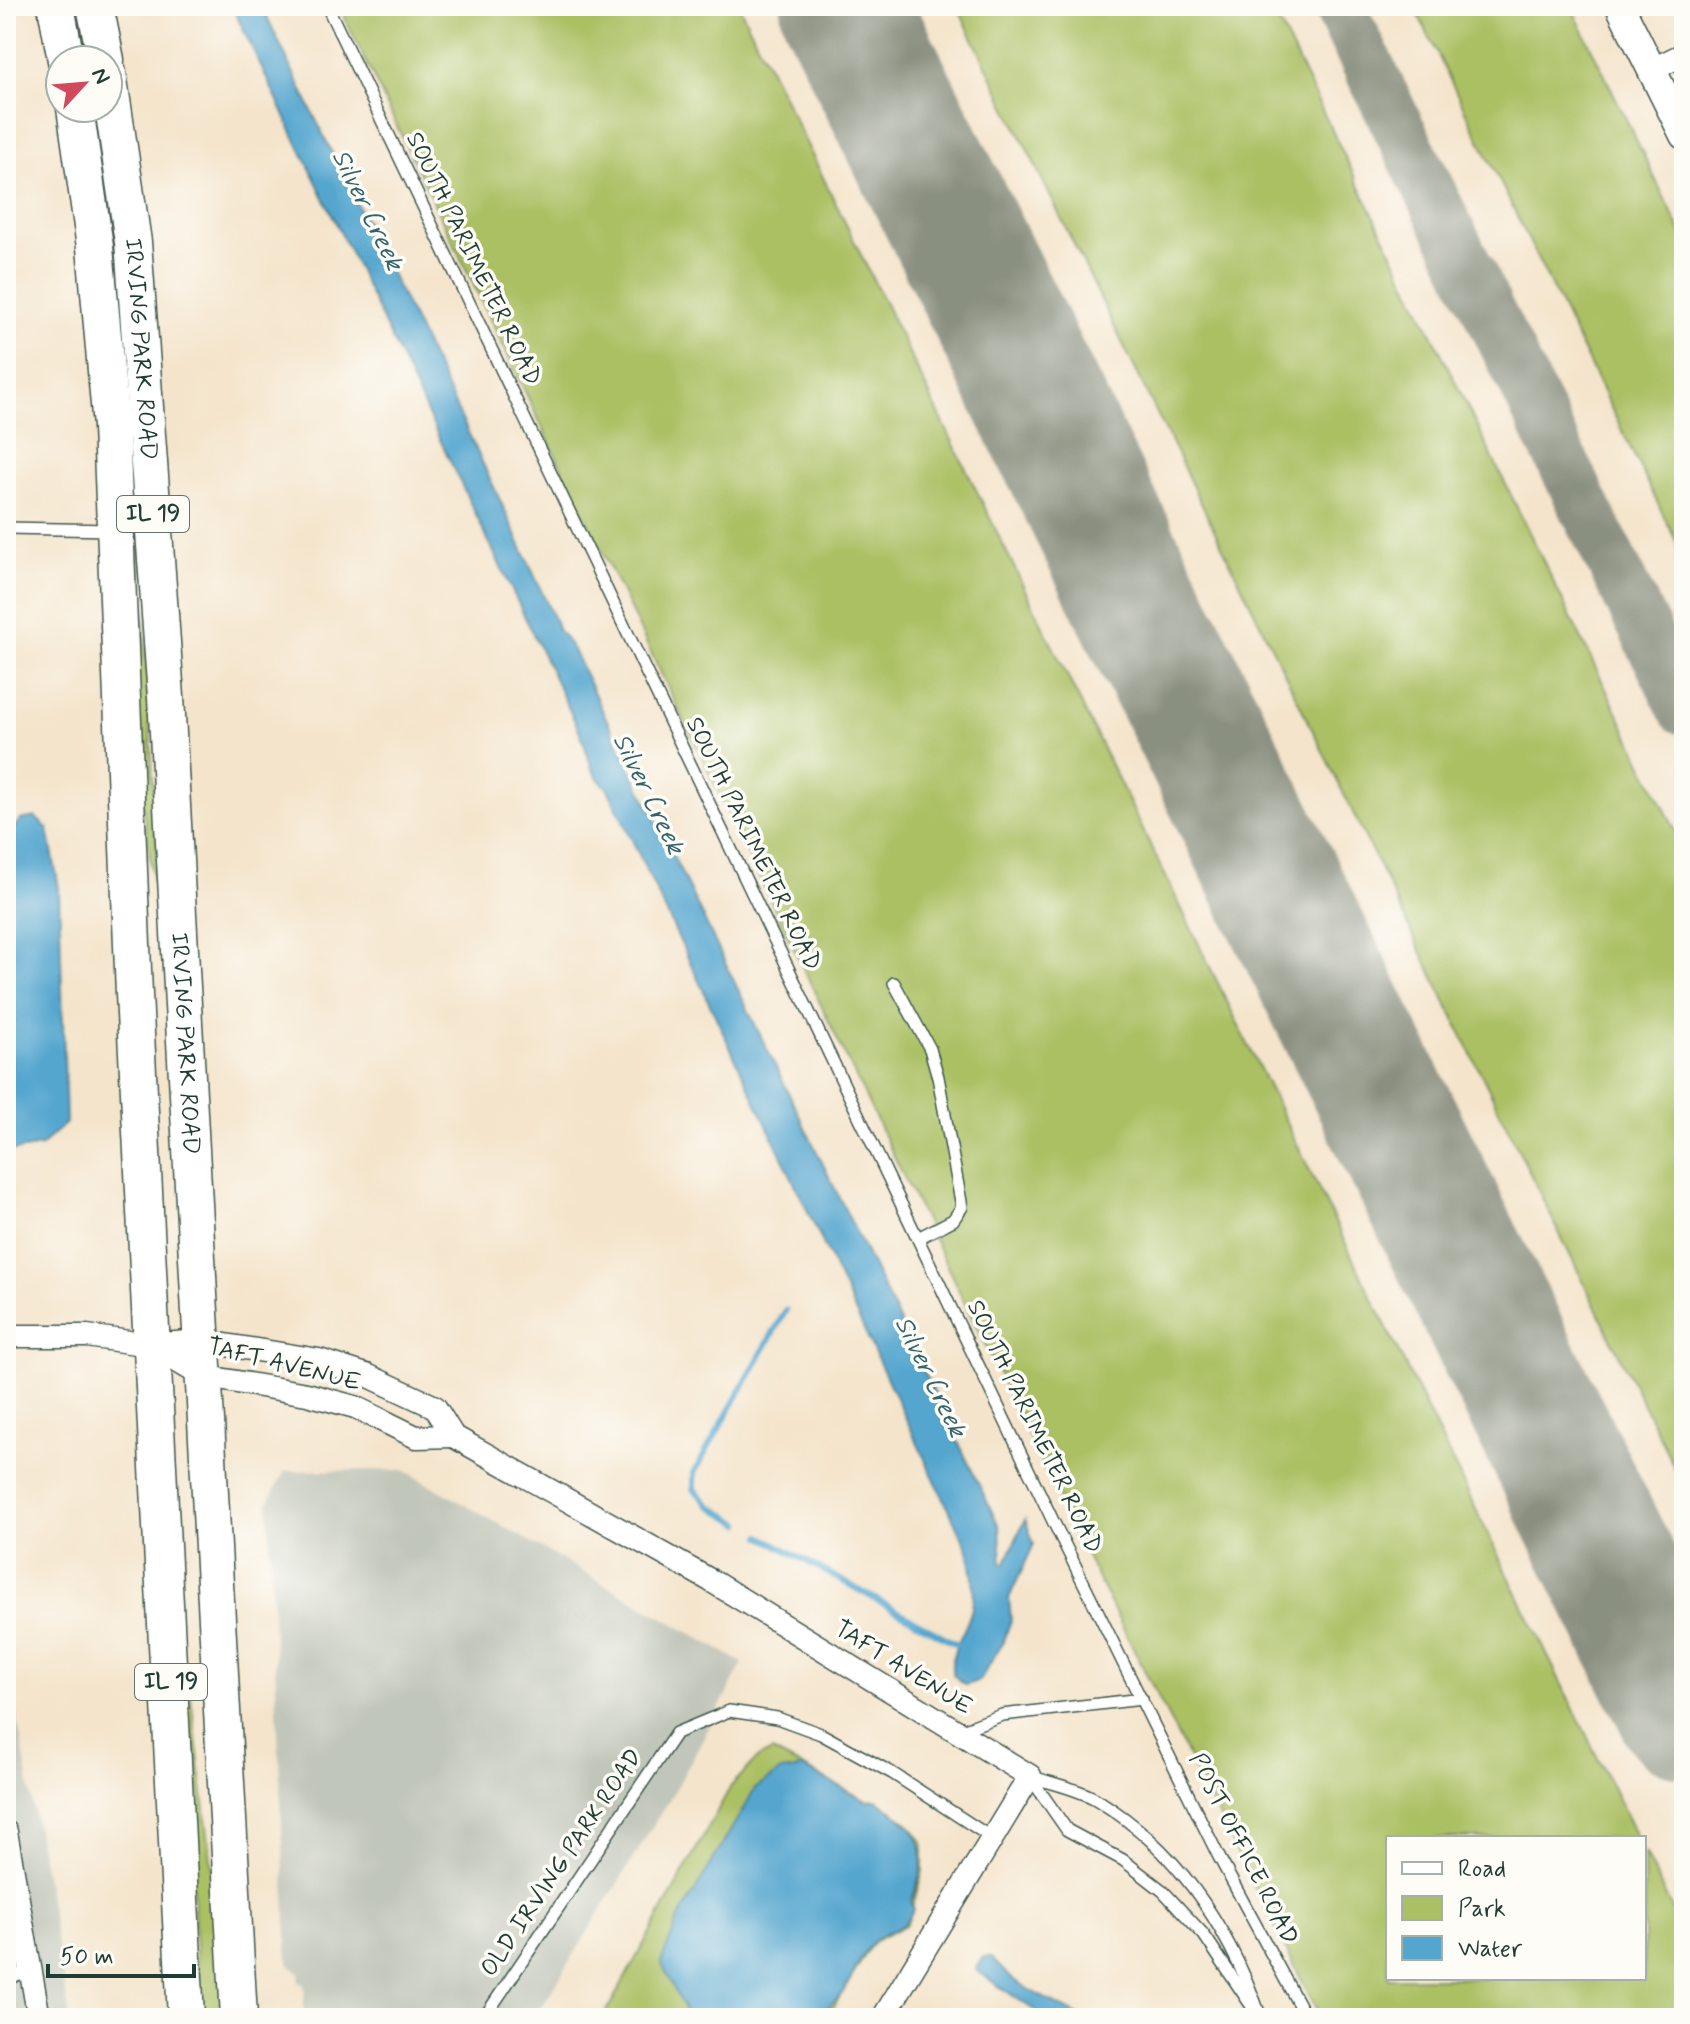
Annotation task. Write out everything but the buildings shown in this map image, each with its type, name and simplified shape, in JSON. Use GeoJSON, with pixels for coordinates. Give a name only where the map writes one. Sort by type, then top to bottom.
{"type":"FeatureCollection","features":[{"type":"Feature","properties":{"kind":"main road"},"geometry":{"type":"LineString","coordinates":[[56,6],[63,44]]}},
{"type":"Feature","properties":{"kind":"main road"},"geometry":{"type":"LineString","coordinates":[[95,6],[103,44]]}},
{"type":"Feature","properties":{"kind":"main road","name":"IRVING PARK ROAD"},"geometry":{"type":"LineString","coordinates":[[77,124],[97,262],[111,427],[112,530],[150,1345],[186,2018]]}},
{"type":"Feature","properties":{"kind":"main road","name":"IRVING PARK ROAD"},"geometry":{"type":"LineString","coordinates":[[118,124],[139,315],[174,815],[239,2018]]}},
{"type":"Feature","properties":{"kind":"street"},"geometry":{"type":"LineString","coordinates":[[1620,6],[1684,135]]}},
{"type":"Feature","properties":{"kind":"street"},"geometry":{"type":"LineString","coordinates":[[1651,70],[1684,54]]}},
{"type":"Feature","properties":{"kind":"street","name":"TAFT AVENUE"},"geometry":{"type":"LineString","coordinates":[[6,1336],[87,1336],[150,1345],[202,1358],[355,1407],[416,1437],[453,1436]]}},
{"type":"Feature","properties":{"kind":"street","name":"TAFT AVENUE"},"geometry":{"type":"LineString","coordinates":[[150,1345],[202,1358],[319,1360],[369,1376],[435,1407],[453,1436],[710,1580],[1030,1776]]}},
{"type":"Feature","properties":{"kind":"street"},"geometry":{"type":"LineString","coordinates":[[883,2018],[1030,1776]]}},
{"type":"Feature","properties":{"kind":"street"},"geometry":{"type":"LineString","coordinates":[[6,1832],[13,1908],[30,1969],[39,2018]]}},
{"type":"Feature","properties":{"kind":"lane","name":"SOUTH PARIMETER ROAD"},"geometry":{"type":"LineString","coordinates":[[327,6],[1142,1699]]}},
{"type":"Feature","properties":{"kind":"lane"},"geometry":{"type":"LineString","coordinates":[[6,528],[112,530]]}},
{"type":"Feature","properties":{"kind":"lane"},"geometry":{"type":"LineString","coordinates":[[894,983],[930,1049],[962,1207],[953,1220],[918,1238]]}},
{"type":"Feature","properties":{"kind":"lane"},"geometry":{"type":"LineString","coordinates":[[957,1732],[1002,1715],[1142,1699]]}},
{"type":"Feature","properties":{"kind":"lane","name":"POST OFFICE ROAD"},"geometry":{"type":"LineString","coordinates":[[1142,1699],[1219,1857],[1306,2018]]}},
{"type":"Feature","properties":{"kind":"lane","name":"OLD IRVING PARK ROAD"},"geometry":{"type":"LineString","coordinates":[[484,2018],[676,1733],[729,1711],[777,1718],[821,1734],[892,1773],[992,1838]]}},
{"type":"Feature","properties":{"kind":"lane"},"geometry":{"type":"LineString","coordinates":[[1030,1776],[1097,1800],[1163,1855],[1222,1926],[1244,1969],[1260,2018]]}},
{"type":"Feature","properties":{"kind":"lane","name":"TAFT AVENUE"},"geometry":{"type":"LineString","coordinates":[[1030,1776],[1067,1830],[1093,1840],[1163,1891],[1204,1935],[1260,2018]]}},
{"type":"Feature","properties":{"kind":"lane"},"geometry":{"type":"LineString","coordinates":[[6,1980],[30,1969]]}},
{"type":"Feature","properties":{"kind":"shaded area"},"geometry":{"type":"Polygon","coordinates":[[[404,1470],[743,1663],[678,1785],[535,2018],[303,2018],[305,1986],[298,1981],[300,1974],[288,1963],[268,1502],[285,1471],[404,1470]]]}},
{"type":"Feature","properties":{"kind":"shaded area"},"geometry":{"type":"Polygon","coordinates":[[[6,1654],[70,2018],[6,2018],[6,1654]]]}},
{"type":"Feature","properties":{"kind":"green space"},"geometry":{"type":"Polygon","coordinates":[[[339,6],[739,6],[1636,1836],[1386,1836],[1386,1980],[1646,1980],[1646,1856],[1684,1933],[1684,2018],[1321,2018],[1096,1575],[339,6]]]}},
{"type":"Feature","properties":{"kind":"green space"},"geometry":{"type":"Polygon","coordinates":[[[957,6],[1271,6],[1684,848],[1684,1487],[957,6]]]}},
{"type":"Feature","properties":{"kind":"green space"},"geometry":{"type":"Polygon","coordinates":[[[1414,6],[1571,6],[1684,238],[1684,557],[1414,6]]]}},
{"type":"Feature","properties":{"kind":"green space"},"geometry":{"type":"Polygon","coordinates":[[[90,124],[103,124],[129,337],[162,947],[135,747],[90,124]]]}},
{"type":"Feature","properties":{"kind":"green space"},"geometry":{"type":"Polygon","coordinates":[[[184,1689],[190,1689],[218,1916],[225,2018],[199,2018],[184,1689]]]}},
{"type":"Feature","properties":{"kind":"green space"},"geometry":{"type":"Polygon","coordinates":[[[772,1751],[867,1801],[877,1800],[909,1824],[923,1843],[923,1871],[907,1924],[873,1942],[827,2018],[603,2018],[731,1786],[758,1758],[772,1751]]]}},
{"type":"Feature","properties":{"kind":"water"},"geometry":{"type":"Polygon","coordinates":[[[232,6],[262,6],[487,473],[559,631],[572,648],[1000,1528],[1002,1563],[1005,1564],[1025,1519],[1034,1544],[1009,1598],[1011,1620],[1003,1642],[980,1680],[966,1685],[953,1675],[952,1666],[973,1601],[968,1550],[608,789],[592,769],[579,730],[232,6]]]}},
{"type":"Feature","properties":{"kind":"water"},"geometry":{"type":"Polygon","coordinates":[[[35,817],[48,829],[59,888],[66,1123],[41,1146],[6,1152],[6,838],[20,820],[35,817]]]}},
{"type":"Feature","properties":{"kind":"water"},"geometry":{"type":"Polygon","coordinates":[[[803,1768],[867,1801],[877,1800],[914,1832],[922,1854],[911,1902],[914,1909],[905,1923],[872,1943],[843,1992],[817,2018],[688,2018],[661,1962],[678,1920],[755,1789],[781,1771],[803,1768]]]}},
{"type":"Feature","properties":{"kind":"water"},"geometry":{"type":"Polygon","coordinates":[[[983,1957],[992,1957],[1022,1985],[1084,2018],[1046,2018],[978,1972],[976,1969],[983,1957]]]}},
{"type":"Feature","properties":{"kind":"waterway"},"geometry":{"type":"LineString","coordinates":[[741,1524],[709,1505],[694,1489],[694,1473],[786,1310]]}},
{"type":"Feature","properties":{"kind":"waterway"},"geometry":{"type":"LineString","coordinates":[[761,1536],[964,1648]]}},
{"type":"Feature","properties":{"kind":"taxiway"},"geometry":{"type":"LineString","coordinates":[[1339,6],[1684,709]]}},
{"type":"Feature","properties":{"kind":"runway"},"geometry":{"type":"LineString","coordinates":[[845,6],[1684,1713]]}},
{"type":"Feature","properties":{"kind":"water label","name":"Silver Creek"},"geometry":{"type":"Point","coordinates":[367,210]}},
{"type":"Feature","properties":{"kind":"water label","name":"Silver Creek"},"geometry":{"type":"Point","coordinates":[648,794]}},
{"type":"Feature","properties":{"kind":"water label","name":"Silver Creek"},"geometry":{"type":"Point","coordinates":[930,1377]}}]}
